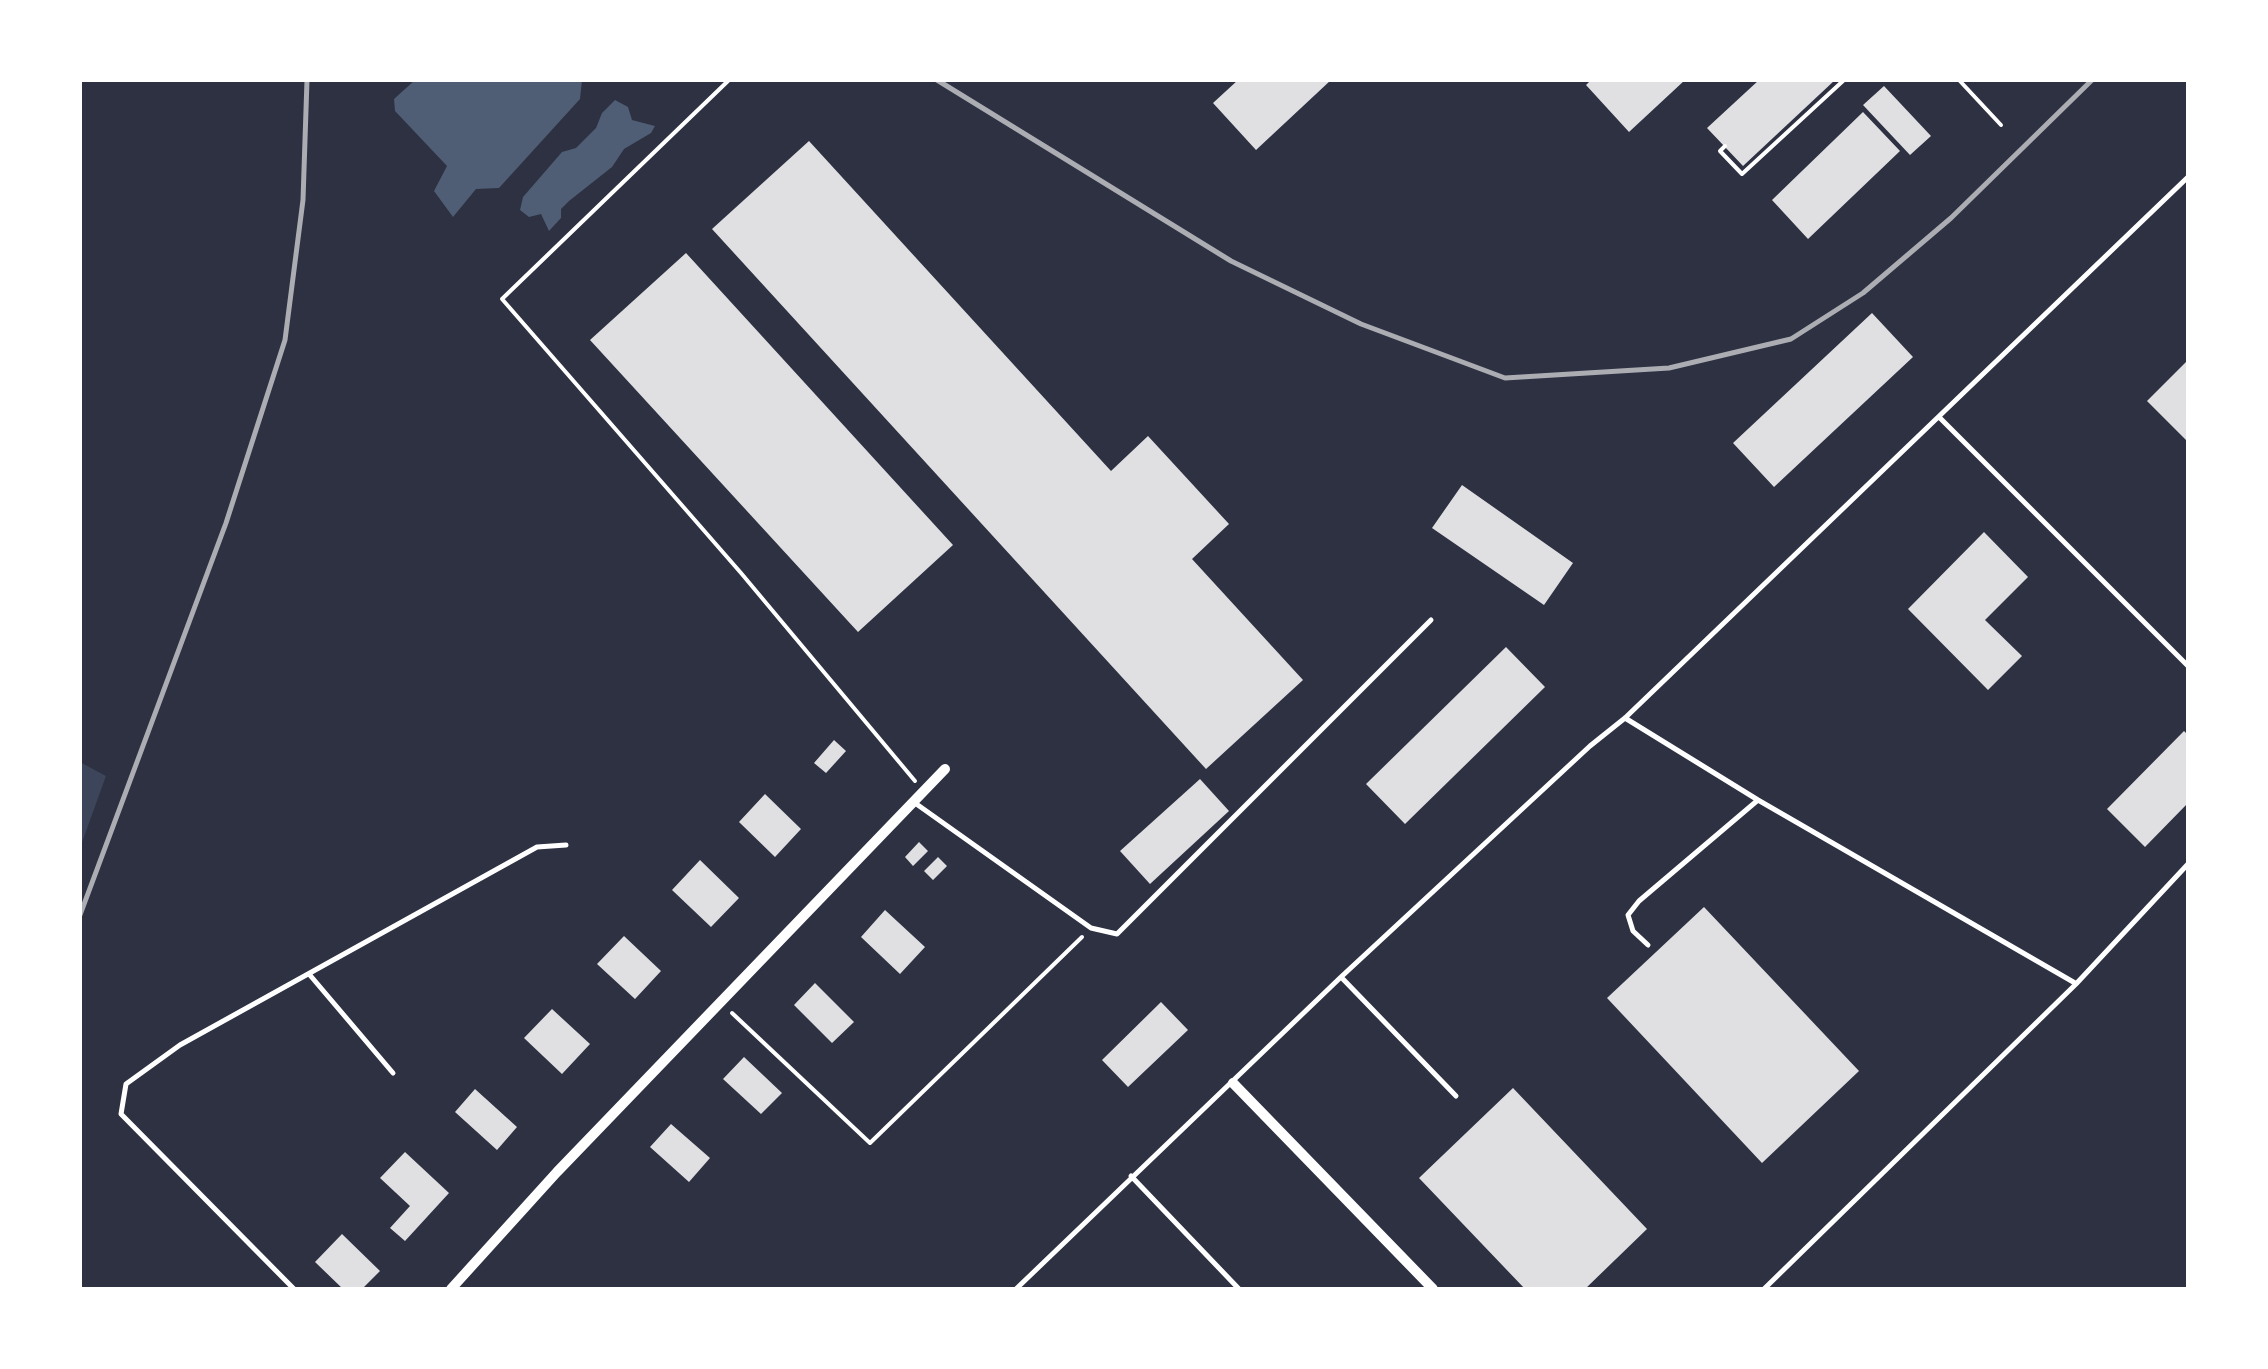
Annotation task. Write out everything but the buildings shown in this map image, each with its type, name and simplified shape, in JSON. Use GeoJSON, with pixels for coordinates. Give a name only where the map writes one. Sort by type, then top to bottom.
{"type":"FeatureCollection","features":[{"type":"Feature","properties":{"kind":"street"},"geometry":{"type":"LineString","coordinates":[[451,1289],[557,1172],[945,769]]}},
{"type":"Feature","properties":{"kind":"street"},"geometry":{"type":"LineString","coordinates":[[1234,1083],[1432,1289]]}},
{"type":"Feature","properties":{"kind":"lane"},"geometry":{"type":"LineString","coordinates":[[1016,1289],[1341,976],[1625,718],[2188,177]]}},
{"type":"Feature","properties":{"kind":"lane"},"geometry":{"type":"LineString","coordinates":[[1939,417],[2188,666]]}},
{"type":"Feature","properties":{"kind":"lane"},"geometry":{"type":"LineString","coordinates":[[914,803],[1091,928],[1117,934],[1432,620]]}},
{"type":"Feature","properties":{"kind":"lane"},"geometry":{"type":"LineString","coordinates":[[1625,718],[1758,800],[2076,984]]}},
{"type":"Feature","properties":{"kind":"lane"},"geometry":{"type":"LineString","coordinates":[[1648,945],[1633,931],[1628,915],[1638,901],[1758,800]]}},
{"type":"Feature","properties":{"kind":"lane"},"geometry":{"type":"LineString","coordinates":[[294,1289],[121,1114],[126,1084],[180,1045],[537,847],[566,845]]}},
{"type":"Feature","properties":{"kind":"lane"},"geometry":{"type":"LineString","coordinates":[[1764,1289],[2076,984],[2188,864]]}},
{"type":"Feature","properties":{"kind":"lane"},"geometry":{"type":"LineString","coordinates":[[309,974],[393,1073]]}},
{"type":"Feature","properties":{"kind":"lane"},"geometry":{"type":"LineString","coordinates":[[1341,976],[1456,1096]]}},
{"type":"Feature","properties":{"kind":"lane"},"geometry":{"type":"LineString","coordinates":[[1131,1176],[1240,1289]]}},
{"type":"Feature","properties":{"kind":"path"},"geometry":{"type":"LineString","coordinates":[[729,80],[502,299],[741,572],[924,792]]}},
{"type":"Feature","properties":{"kind":"path"},"geometry":{"type":"LineString","coordinates":[[1725,146],[1720,151],[1742,174],[1844,80]]}},
{"type":"Feature","properties":{"kind":"path"},"geometry":{"type":"LineString","coordinates":[[1959,80],[2002,124]]}},
{"type":"Feature","properties":{"kind":"path"},"geometry":{"type":"LineString","coordinates":[[721,1003],[870,1144],[1091,928]]}},
{"type":"Feature","properties":{"kind":"shaded area"},"geometry":{"type":"Polygon","coordinates":[[[415,80],[582,80],[580,99],[499,188],[476,189],[453,217],[434,191],[447,166],[395,111],[394,99],[415,80]]]}},
{"type":"Feature","properties":{"kind":"shaded area"},"geometry":{"type":"Polygon","coordinates":[[[615,100],[628,107],[632,120],[655,126],[651,133],[624,149],[612,167],[569,201],[549,231],[541,214],[529,217],[520,210],[523,197],[562,152],[576,148],[596,128],[602,113],[615,100]]]}},
{"type":"Feature","properties":{"kind":"shaded area"},"geometry":{"type":"Polygon","coordinates":[[[80,762],[106,776],[80,848],[80,762]]]}},
{"type":"Feature","properties":{"kind":"railway"},"geometry":{"type":"LineString","coordinates":[[80,915],[226,523],[285,340],[303,200],[307,80]]}},
{"type":"Feature","properties":{"kind":"railway"},"geometry":{"type":"LineString","coordinates":[[937,80],[1231,261],[1361,324],[1505,378],[1669,368],[1791,339],[1863,293],[1951,218],[2092,80]]}}]}
